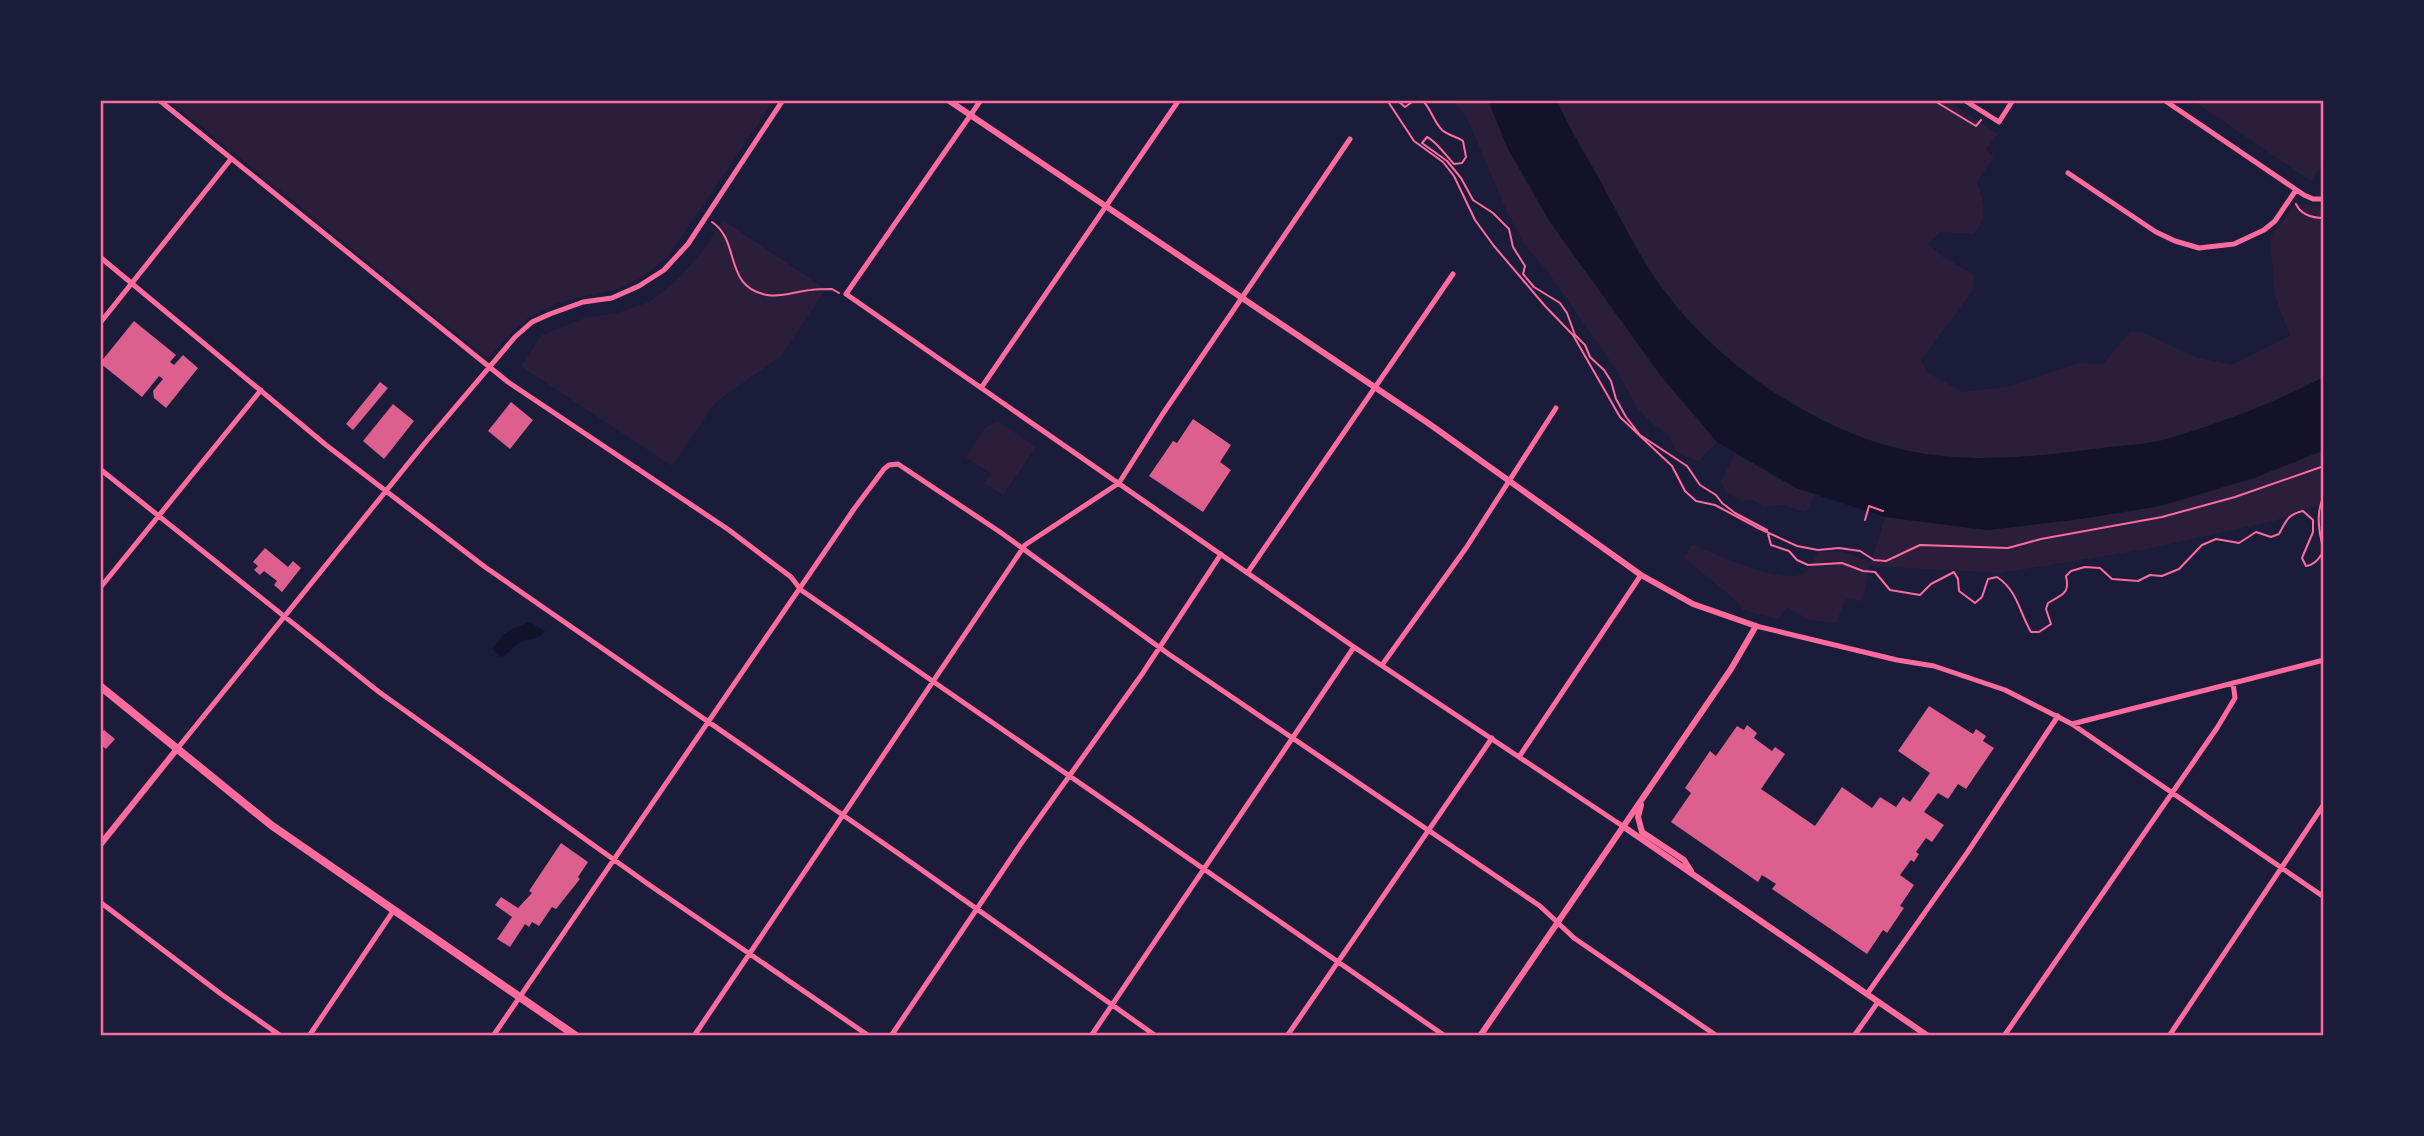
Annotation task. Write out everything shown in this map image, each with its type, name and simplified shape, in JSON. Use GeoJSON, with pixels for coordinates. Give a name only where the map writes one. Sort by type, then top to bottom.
{"type":"FeatureCollection","features":[{"type":"Feature","properties":{"kind":"main road"},"geometry":{"type":"LineString","coordinates":[[100,686],[271,824],[576,1036]]}},
{"type":"Feature","properties":{"kind":"street"},"geometry":{"type":"LineString","coordinates":[[159,100],[508,382],[729,530],[791,577],[801,590],[1445,1036]]}},
{"type":"Feature","properties":{"kind":"street"},"geometry":{"type":"LineString","coordinates":[[100,845],[386,491],[515,337],[532,322],[583,302],[612,298],[639,286],[664,270],[688,244],[783,100]]}},
{"type":"Feature","properties":{"kind":"street"},"geometry":{"type":"LineString","coordinates":[[948,100],[1375,388],[1641,575],[1693,604],[1756,626],[1897,660],[1934,666],[2006,690],[2072,724],[2324,897]]}},
{"type":"Feature","properties":{"kind":"street"},"geometry":{"type":"LineString","coordinates":[[981,100],[842,294],[1928,1036]]}},
{"type":"Feature","properties":{"kind":"street"},"geometry":{"type":"LineString","coordinates":[[981,388],[1179,100]]}},
{"type":"Feature","properties":{"kind":"street"},"geometry":{"type":"LineString","coordinates":[[1964,100],[1998,122],[2013,100]]}},
{"type":"Feature","properties":{"kind":"street"},"geometry":{"type":"LineString","coordinates":[[2164,100],[2296,190],[2313,199],[2324,199]]}},
{"type":"Feature","properties":{"kind":"street"},"geometry":{"type":"LineString","coordinates":[[694,1036],[1023,549],[1119,483],[1161,415],[1350,139]]}},
{"type":"Feature","properties":{"kind":"street"},"geometry":{"type":"LineString","coordinates":[[100,323],[231,159]]}},
{"type":"Feature","properties":{"kind":"street"},"geometry":{"type":"LineString","coordinates":[[2068,173],[2155,232],[2199,248],[2234,243],[2264,230],[2275,221],[2296,190]]}},
{"type":"Feature","properties":{"kind":"street"},"geometry":{"type":"LineString","coordinates":[[100,257],[326,445],[485,567],[1156,1036]]}},
{"type":"Feature","properties":{"kind":"street"},"geometry":{"type":"LineString","coordinates":[[1248,572],[1453,274]]}},
{"type":"Feature","properties":{"kind":"street"},"geometry":{"type":"LineString","coordinates":[[100,588],[261,390]]}},
{"type":"Feature","properties":{"kind":"street"},"geometry":{"type":"LineString","coordinates":[[1382,665],[1466,548],[1556,408]]}},
{"type":"Feature","properties":{"kind":"street"},"geometry":{"type":"LineString","coordinates":[[493,1036],[862,499],[884,469],[893,464],[902,465],[1159,647],[1540,906],[1574,938],[1717,1036]]}},
{"type":"Feature","properties":{"kind":"street"},"geometry":{"type":"LineString","coordinates":[[100,469],[379,691],[869,1036]]}},
{"type":"Feature","properties":{"kind":"street"},"geometry":{"type":"LineString","coordinates":[[891,1036],[1221,554]]}},
{"type":"Feature","properties":{"kind":"street"},"geometry":{"type":"LineString","coordinates":[[1519,757],[1641,575]]}},
{"type":"Feature","properties":{"kind":"street"},"geometry":{"type":"LineString","coordinates":[[1480,1036],[1731,669],[1756,626]]}},
{"type":"Feature","properties":{"kind":"street"},"geometry":{"type":"LineString","coordinates":[[1091,1036],[1354,646]]}},
{"type":"Feature","properties":{"kind":"street"},"geometry":{"type":"LineString","coordinates":[[2072,724],[2324,660]]}},
{"type":"Feature","properties":{"kind":"street"},"geometry":{"type":"LineString","coordinates":[[2004,1036],[2235,698],[2233,683]]}},
{"type":"Feature","properties":{"kind":"street"},"geometry":{"type":"LineString","coordinates":[[1867,994],[2058,716]]}},
{"type":"Feature","properties":{"kind":"street"},"geometry":{"type":"LineString","coordinates":[[1287,1036],[1492,738]]}},
{"type":"Feature","properties":{"kind":"street"},"geometry":{"type":"LineString","coordinates":[[1642,800],[1638,817],[1642,832],[1684,860],[1695,875]]}},
{"type":"Feature","properties":{"kind":"street"},"geometry":{"type":"LineString","coordinates":[[2169,1036],[2324,804]]}},
{"type":"Feature","properties":{"kind":"street"},"geometry":{"type":"LineString","coordinates":[[100,902],[209,986],[281,1036]]}},
{"type":"Feature","properties":{"kind":"street"},"geometry":{"type":"LineString","coordinates":[[309,1036],[394,910]]}},
{"type":"Feature","properties":{"kind":"street"},"geometry":{"type":"LineString","coordinates":[[1854,1036],[1878,1002]]}},
{"type":"Feature","properties":{"kind":"path"},"geometry":{"type":"LineString","coordinates":[[1387,100],[1414,141],[1443,162],[1454,176],[1475,220],[1494,246],[1573,335],[1620,417],[1672,466],[1685,491],[1696,501],[1715,505],[1797,546],[1818,550],[1839,548],[1860,551],[1874,560],[1886,561],[1920,545],[2008,548],[2041,539],[2162,517],[2235,497],[2324,466]]}},
{"type":"Feature","properties":{"kind":"path"},"geometry":{"type":"LineString","coordinates":[[1397,100],[1405,107],[1415,100]]}},
{"type":"Feature","properties":{"kind":"path"},"geometry":{"type":"LineString","coordinates":[[1422,100],[1440,128],[1463,141],[1466,157],[1462,163],[1454,164],[1432,139],[1427,137],[1422,144],[1447,161],[1461,178],[1473,200],[1493,213],[1509,229],[1513,247],[1525,266],[1523,274],[1534,287],[1560,303],[1575,335],[1582,340],[1590,357],[1611,381],[1616,399],[1626,418],[1640,435],[1687,466],[1700,485],[1716,495],[1735,513],[1768,530],[1771,545],[1789,551],[1797,560],[1808,565],[1842,563],[1875,572],[1890,590],[1920,594],[1931,584],[1954,572],[1959,591],[1975,603],[1982,597],[1988,579],[1997,577],[2005,582],[2021,606],[2031,632],[2039,632],[2051,624],[2046,610],[2048,603],[2065,593],[2068,587],[2066,576],[2071,571],[2085,567],[2100,568],[2112,579],[2138,581],[2150,575],[2171,574],[2202,545],[2216,539],[2239,543],[2256,532],[2272,537],[2279,534],[2286,519],[2293,513],[2303,511],[2313,520],[2313,532],[2302,558],[2305,565],[2311,565],[2319,560],[2324,551],[2318,516],[2319,505],[2324,496]]}},
{"type":"Feature","properties":{"kind":"path"},"geometry":{"type":"LineString","coordinates":[[1933,100],[1976,126],[1985,113]]}},
{"type":"Feature","properties":{"kind":"path"},"geometry":{"type":"LineString","coordinates":[[2296,190],[2296,205],[2302,212],[2316,218],[2324,218]]}},
{"type":"Feature","properties":{"kind":"path"},"geometry":{"type":"LineString","coordinates":[[705,218],[722,229],[729,244],[735,271],[753,289],[767,295],[832,289],[842,294]]}},
{"type":"Feature","properties":{"kind":"path"},"geometry":{"type":"LineString","coordinates":[[1865,520],[1869,506],[1883,511]]}},
{"type":"Feature","properties":{"kind":"shaded area"},"geometry":{"type":"Polygon","coordinates":[[[169,100],[774,100],[669,255],[641,278],[620,288],[557,303],[527,319],[488,359],[169,100]]]}},
{"type":"Feature","properties":{"kind":"shaded area"},"geometry":{"type":"Polygon","coordinates":[[[1448,100],[1488,100],[1508,149],[1550,222],[1661,376],[1717,442],[1699,461],[1675,450],[1668,434],[1638,409],[1615,368],[1545,268],[1524,244],[1508,214],[1468,120],[1457,105],[1448,100]]]}},
{"type":"Feature","properties":{"kind":"shaded area"},"geometry":{"type":"Polygon","coordinates":[[[1488,100],[1557,100],[1640,255],[1688,320],[1714,346],[1772,391],[1837,427],[1871,441],[1929,455],[2007,458],[2059,453],[2167,439],[2247,412],[2324,377],[2324,450],[2254,478],[2160,506],[1987,530],[1885,517],[1796,488],[1717,442],[1661,376],[1550,222],[1508,149],[1488,100]]]}},
{"type":"Feature","properties":{"kind":"shaded area"},"geometry":{"type":"Polygon","coordinates":[[[1557,100],[1947,100],[1998,134],[1986,149],[1994,157],[1977,181],[1984,208],[1979,227],[1974,234],[1940,232],[1928,244],[1943,257],[1974,274],[1973,290],[1921,360],[1928,373],[1963,392],[2007,387],[2079,363],[2103,364],[2130,332],[2142,332],[2195,357],[2232,365],[2290,336],[2275,296],[2270,237],[2295,204],[2324,206],[2324,377],[2267,404],[2227,419],[2167,439],[2146,443],[2033,456],[1981,458],[1929,455],[1871,440],[1804,411],[1772,391],[1742,369],[1688,320],[1640,255],[1557,100]]]}},
{"type":"Feature","properties":{"kind":"shaded area"},"geometry":{"type":"Polygon","coordinates":[[[2192,100],[2324,100],[2324,161],[2311,181],[2192,100]]]}},
{"type":"Feature","properties":{"kind":"shaded area"},"geometry":{"type":"Polygon","coordinates":[[[723,220],[826,289],[781,356],[715,403],[672,466],[521,366],[542,335],[585,318],[617,313],[649,302],[676,281],[702,252],[723,220]]]}},
{"type":"Feature","properties":{"kind":"shaded area"},"geometry":{"type":"Polygon","coordinates":[[[998,421],[1036,447],[1003,495],[985,483],[991,474],[966,457],[986,427],[998,421]]]}},
{"type":"Feature","properties":{"kind":"shaded area"},"geometry":{"type":"Polygon","coordinates":[[[2324,450],[2324,504],[2274,521],[2147,549],[2001,573],[1869,566],[1863,601],[1846,599],[1836,623],[1809,620],[1787,607],[1778,619],[1743,610],[1737,601],[1684,558],[1691,545],[1695,545],[1748,567],[1792,576],[1805,572],[1818,552],[1841,551],[1871,562],[1885,517],[1987,530],[2074,520],[2160,506],[2254,478],[2324,450]]]}},
{"type":"Feature","properties":{"kind":"shaded area"},"geometry":{"type":"Polygon","coordinates":[[[1735,453],[1796,488],[1816,493],[1806,512],[1782,505],[1763,507],[1753,500],[1742,501],[1725,492],[1721,481],[1735,453]]]}},
{"type":"Feature","properties":{"kind":"shaded area"},"geometry":{"type":"Polygon","coordinates":[[[530,622],[545,631],[543,634],[519,643],[501,657],[492,649],[508,631],[530,622]]]}},
{"type":"Feature","properties":{"kind":"building"},"geometry":{"type":"Polygon","coordinates":[[[134,321],[176,355],[170,362],[174,365],[183,355],[198,368],[166,408],[154,398],[153,391],[163,379],[159,376],[142,397],[100,363],[134,321]]]}},
{"type":"Feature","properties":{"kind":"building"},"geometry":{"type":"Polygon","coordinates":[[[380,382],[388,388],[353,430],[346,424],[380,382]]]}},
{"type":"Feature","properties":{"kind":"building"},"geometry":{"type":"Polygon","coordinates":[[[511,402],[533,420],[510,449],[488,431],[511,402]]]}},
{"type":"Feature","properties":{"kind":"building"},"geometry":{"type":"Polygon","coordinates":[[[393,404],[414,421],[384,459],[363,441],[393,404]]]}},
{"type":"Feature","properties":{"kind":"building"},"geometry":{"type":"Polygon","coordinates":[[[1193,419],[1231,445],[1220,462],[1231,470],[1203,512],[1149,476],[1173,441],[1177,443],[1193,419]]]}},
{"type":"Feature","properties":{"kind":"building"},"geometry":{"type":"Polygon","coordinates":[[[265,548],[288,567],[293,561],[301,568],[282,592],[274,585],[277,581],[264,571],[260,575],[254,570],[258,566],[253,562],[265,548]]]}},
{"type":"Feature","properties":{"kind":"building"},"geometry":{"type":"Polygon","coordinates":[[[1929,706],[1973,734],[1976,729],[1986,736],[1983,741],[1994,748],[1966,789],[1958,784],[1948,799],[1938,793],[1924,812],[1944,825],[1932,842],[1926,838],[1916,852],[1919,854],[1914,862],[1911,860],[1900,875],[1914,885],[1900,906],[1904,908],[1887,933],[1883,930],[1867,954],[1772,889],[1776,884],[1762,875],[1758,882],[1671,822],[1691,793],[1685,788],[1710,751],[1716,756],[1737,726],[1744,730],[1747,725],[1757,733],[1754,738],[1772,751],[1775,747],[1785,754],[1761,789],[1815,826],[1842,787],[1872,808],[1880,797],[1896,807],[1903,797],[1910,802],[1930,773],[1898,751],[1929,706]]]}},
{"type":"Feature","properties":{"kind":"building"},"geometry":{"type":"Polygon","coordinates":[[[104,730],[115,739],[106,749],[100,744],[100,735],[104,730]]]}},
{"type":"Feature","properties":{"kind":"building"},"geometry":{"type":"Polygon","coordinates":[[[561,843],[588,862],[578,877],[580,879],[556,909],[552,907],[539,926],[532,922],[529,927],[525,924],[510,947],[497,939],[512,917],[495,905],[501,897],[518,908],[532,893],[529,891],[561,843]]]}}]}
